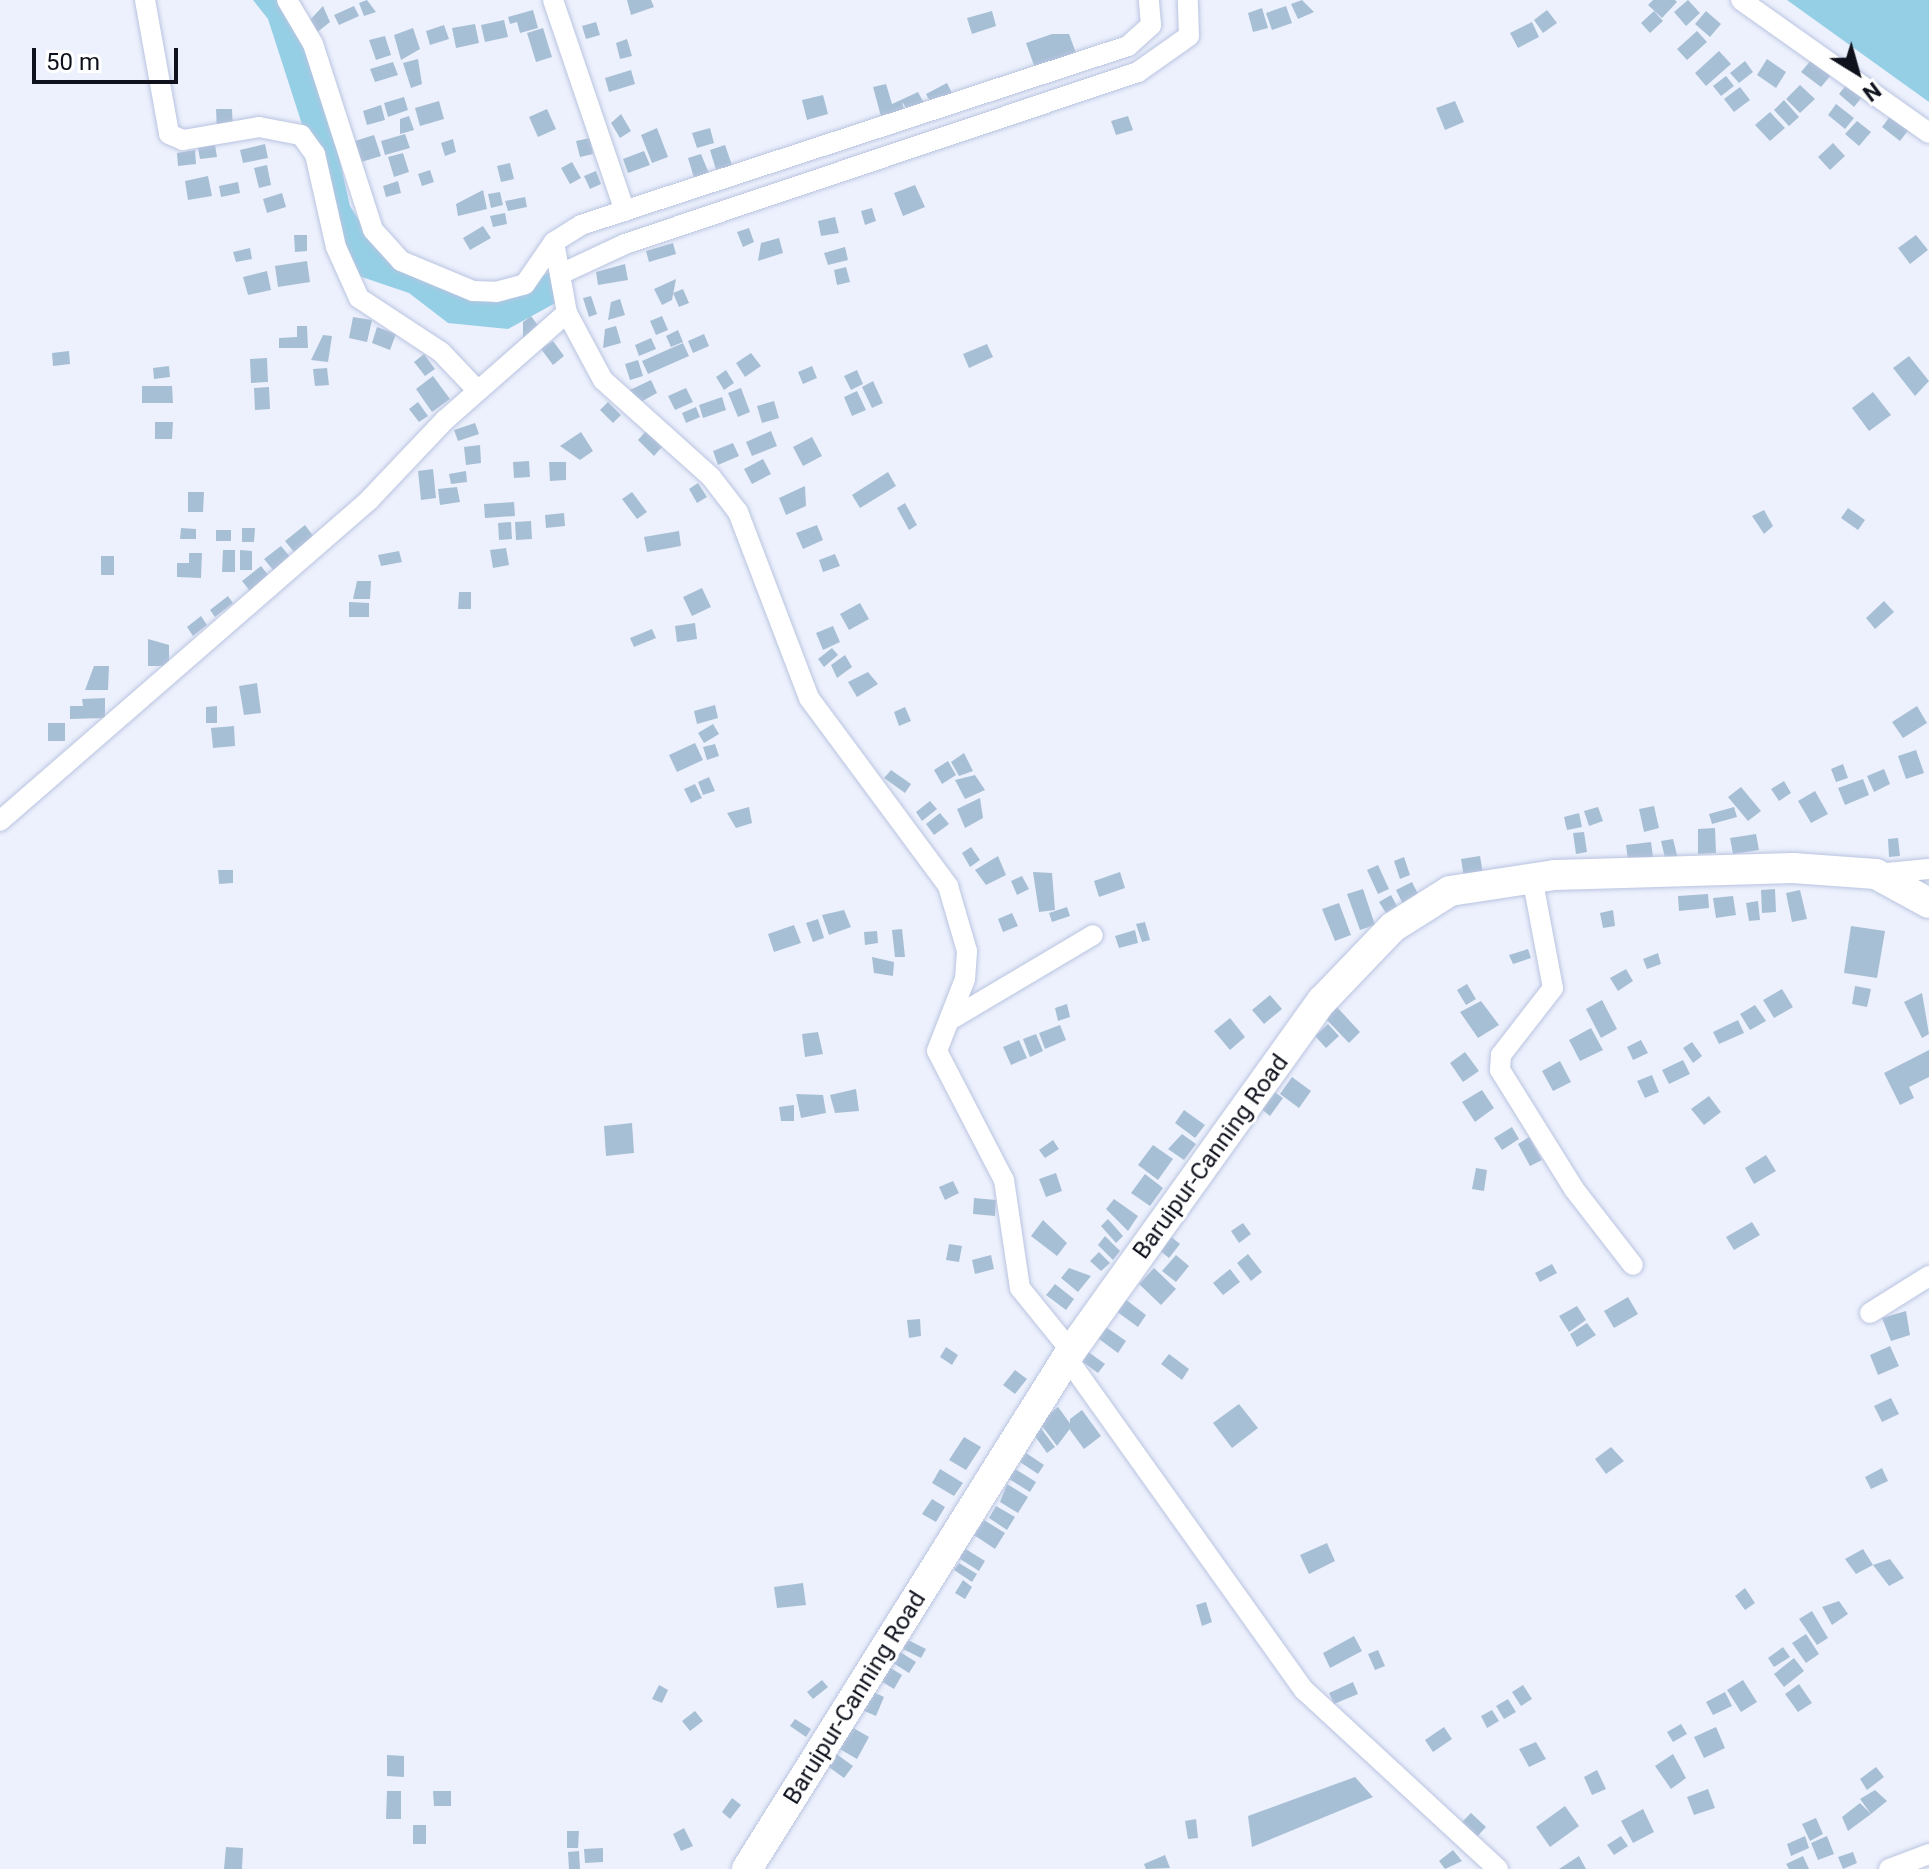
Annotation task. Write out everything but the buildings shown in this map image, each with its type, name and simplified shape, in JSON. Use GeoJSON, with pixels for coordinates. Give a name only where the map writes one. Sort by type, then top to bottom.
{"type":"FeatureCollection","features":[{"type":"Feature","properties":{"kind":"main road","name":"Baruipur-Canning Road"},"geometry":{"type":"LineString","coordinates":[[747,1869],[1069,1355],[1361,957],[1450,891],[1532,877],[1793,868],[1876,874],[1929,903]]}},
{"type":"Feature","properties":{"kind":"street"},"geometry":{"type":"LineString","coordinates":[[145,0],[169,134],[183,140],[259,127],[301,135],[315,154],[336,247],[359,298],[441,352],[477,390]]}},
{"type":"Feature","properties":{"kind":"street"},"geometry":{"type":"LineString","coordinates":[[287,0],[313,44],[365,215],[390,252],[473,291],[496,292],[525,284],[554,242],[625,211],[1128,46],[1151,25],[1149,0]]}},
{"type":"Feature","properties":{"kind":"street"},"geometry":{"type":"LineString","coordinates":[[553,0],[625,211]]}},
{"type":"Feature","properties":{"kind":"street"},"geometry":{"type":"LineString","coordinates":[[565,272],[625,244],[1138,72],[1189,36],[1188,0]]}},
{"type":"Feature","properties":{"kind":"street"},"geometry":{"type":"LineString","coordinates":[[1741,0],[1929,133]]}},
{"type":"Feature","properties":{"kind":"street"},"geometry":{"type":"LineString","coordinates":[[554,242],[565,272],[567,313],[603,380],[711,477],[738,512],[809,698],[948,886],[967,951],[958,1002],[943,1024],[941,1064],[1004,1180],[1020,1288],[1304,1690],[1498,1869]]}},
{"type":"Feature","properties":{"kind":"street"},"geometry":{"type":"LineString","coordinates":[[0,821],[370,499],[477,390],[567,313]]}},
{"type":"Feature","properties":{"kind":"street"},"geometry":{"type":"LineString","coordinates":[[1876,874],[1929,869]]}},
{"type":"Feature","properties":{"kind":"street"},"geometry":{"type":"LineString","coordinates":[[1532,877],[1553,988],[1501,1055],[1500,1070],[1574,1189],[1633,1265]]}},
{"type":"Feature","properties":{"kind":"street"},"geometry":{"type":"LineString","coordinates":[[943,1024],[1093,935]]}},
{"type":"Feature","properties":{"kind":"street"},"geometry":{"type":"LineString","coordinates":[[1870,1313],[1929,1276]]}},
{"type":"Feature","properties":{"kind":"street"},"geometry":{"type":"LineString","coordinates":[[1889,1869],[1929,1854]]}},
{"type":"Feature","properties":{"kind":"water"},"geometry":{"type":"Polygon","coordinates":[[[253,0],[281,0],[322,82],[350,206],[377,249],[501,296],[564,265],[561,300],[508,329],[448,323],[409,293],[350,273],[268,19],[253,0]]]}},
{"type":"Feature","properties":{"kind":"water"},"geometry":{"type":"Polygon","coordinates":[[[1787,0],[1929,0],[1929,102],[1787,0]]]}}]}
